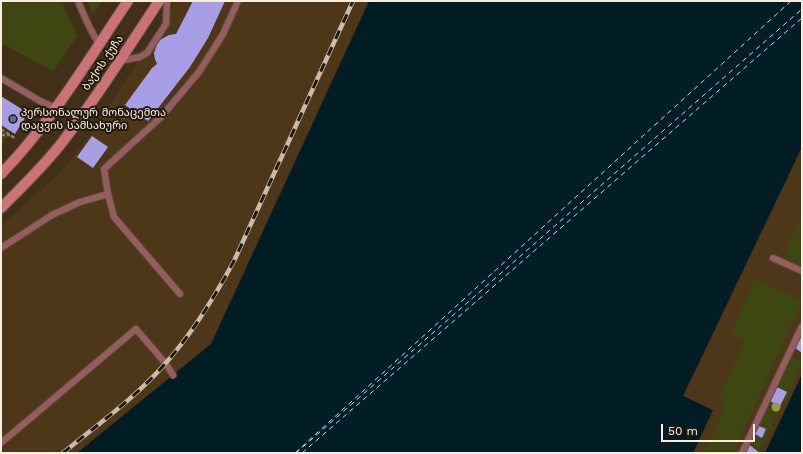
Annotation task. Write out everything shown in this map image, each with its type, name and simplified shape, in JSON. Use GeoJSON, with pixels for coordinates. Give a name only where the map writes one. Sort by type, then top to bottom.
{"type":"FeatureCollection","features":[{"type":"Feature","properties":{"kind":"main road","name":"ბაქოს ქუჩა"},"geometry":{"type":"LineString","coordinates":[[1,174],[30,142],[56,108],[128,1]]}},
{"type":"Feature","properties":{"kind":"main road","name":"ბაქოს ქუჩა"},"geometry":{"type":"LineString","coordinates":[[1,208],[64,141],[120,61],[159,1]]}},
{"type":"Feature","properties":{"kind":"lane"},"geometry":{"type":"LineString","coordinates":[[78,1],[88,23],[88,28],[99,44]]}},
{"type":"Feature","properties":{"kind":"lane"},"geometry":{"type":"LineString","coordinates":[[120,61],[140,57],[147,53],[166,24],[167,1]]}},
{"type":"Feature","properties":{"kind":"lane"},"geometry":{"type":"LineString","coordinates":[[180,294],[114,218],[104,169],[161,117],[199,72],[223,34],[238,1]]}},
{"type":"Feature","properties":{"kind":"lane"},"geometry":{"type":"LineString","coordinates":[[1,78],[40,101],[56,108]]}},
{"type":"Feature","properties":{"kind":"lane"},"geometry":{"type":"LineString","coordinates":[[1,248],[52,215],[80,202],[108,194]]}},
{"type":"Feature","properties":{"kind":"lane"},"geometry":{"type":"LineString","coordinates":[[773,258],[802,271]]}},
{"type":"Feature","properties":{"kind":"lane"},"geometry":{"type":"LineString","coordinates":[[742,453],[802,326]]}},
{"type":"Feature","properties":{"kind":"lane"},"geometry":{"type":"LineString","coordinates":[[1,443],[136,329],[166,364],[172,375]]}},
{"type":"Feature","properties":{"kind":"path"},"geometry":{"type":"LineString","coordinates":[[1,129],[16,139]]}},
{"type":"Feature","properties":{"kind":"path"},"geometry":{"type":"LineString","coordinates":[[1,135],[10,135]]}},
{"type":"Feature","properties":{"kind":"shaded area"},"geometry":{"type":"Polygon","coordinates":[[[176,1],[369,1],[211,344],[78,453],[1,453],[1,227],[61,172],[91,134],[176,1]]]}},
{"type":"Feature","properties":{"kind":"shaded area"},"geometry":{"type":"Polygon","coordinates":[[[802,147],[802,374],[765,453],[693,453],[713,410],[683,396],[802,147]]]}},
{"type":"Feature","properties":{"kind":"green space"},"geometry":{"type":"Polygon","coordinates":[[[1,1],[62,1],[77,36],[53,71],[1,43],[1,1]]]}},
{"type":"Feature","properties":{"kind":"green space"},"geometry":{"type":"Polygon","coordinates":[[[87,1],[102,1],[93,15],[87,1]]]}},
{"type":"Feature","properties":{"kind":"green space"},"geometry":{"type":"Polygon","coordinates":[[[1,130],[10,135],[1,144],[1,130]]]}},
{"type":"Feature","properties":{"kind":"green space"},"geometry":{"type":"Polygon","coordinates":[[[802,216],[802,266],[783,257],[802,216]]]}},
{"type":"Feature","properties":{"kind":"green space"},"geometry":{"type":"Polygon","coordinates":[[[755,279],[802,301],[802,303],[733,453],[704,453],[723,412],[724,403],[720,396],[745,340],[731,333],[755,279]]]}},
{"type":"Feature","properties":{"kind":"green space"},"geometry":{"type":"Polygon","coordinates":[[[789,354],[802,362],[802,365],[760,451],[748,442],[789,354]]]}},
{"type":"Feature","properties":{"kind":"water"},"geometry":{"type":"Polygon","coordinates":[[[369,1],[802,1],[802,147],[683,396],[713,410],[693,453],[77,453],[211,344],[369,1]]]}},
{"type":"Feature","properties":{"kind":"water"},"geometry":{"type":"Polygon","coordinates":[[[802,374],[802,453],[765,453],[802,374]]]}},
{"type":"Feature","properties":{"kind":"building"},"geometry":{"type":"Polygon","coordinates":[[[193,1],[225,1],[208,38],[190,67],[148,121],[125,105],[152,68],[157,64],[154,53],[158,41],[169,35],[176,34],[193,1]]]}},
{"type":"Feature","properties":{"kind":"building"},"geometry":{"type":"Polygon","coordinates":[[[1,96],[28,113],[15,134],[1,125],[1,96]]]}},
{"type":"Feature","properties":{"kind":"building"},"geometry":{"type":"Polygon","coordinates":[[[92,136],[108,147],[93,168],[77,157],[92,136]]]}},
{"type":"Feature","properties":{"kind":"building"},"geometry":{"type":"Polygon","coordinates":[[[800,337],[802,338],[802,353],[795,348],[797,339],[800,337]]]}},
{"type":"Feature","properties":{"kind":"building"},"geometry":{"type":"Polygon","coordinates":[[[777,387],[787,392],[780,406],[770,401],[777,387]]]}},
{"type":"Feature","properties":{"kind":"building"},"geometry":{"type":"Polygon","coordinates":[[[759,426],[766,429],[762,438],[755,434],[759,426]]]}},
{"type":"Feature","properties":{"kind":"building"},"geometry":{"type":"Polygon","coordinates":[[[747,443],[760,453],[742,453],[747,443]]]}},
{"type":"Feature","properties":{"kind":"ferry route"},"geometry":{"type":"LineString","coordinates":[[295,453],[791,1]]}},
{"type":"Feature","properties":{"kind":"ferry route"},"geometry":{"type":"LineString","coordinates":[[296,453],[802,9]]}},
{"type":"Feature","properties":{"kind":"ferry route"},"geometry":{"type":"LineString","coordinates":[[302,453],[802,18]]}},
{"type":"Feature","properties":{"kind":"railway"},"geometry":{"type":"LineString","coordinates":[[63,453],[141,389],[184,341],[202,315],[234,261],[353,1]]}},
{"type":"Feature","properties":{"kind":"place","name":"პერსონალურ მონაცემთა დაცვის სამსახური"},"geometry":{"type":"Point","coordinates":[13,119]}}]}
